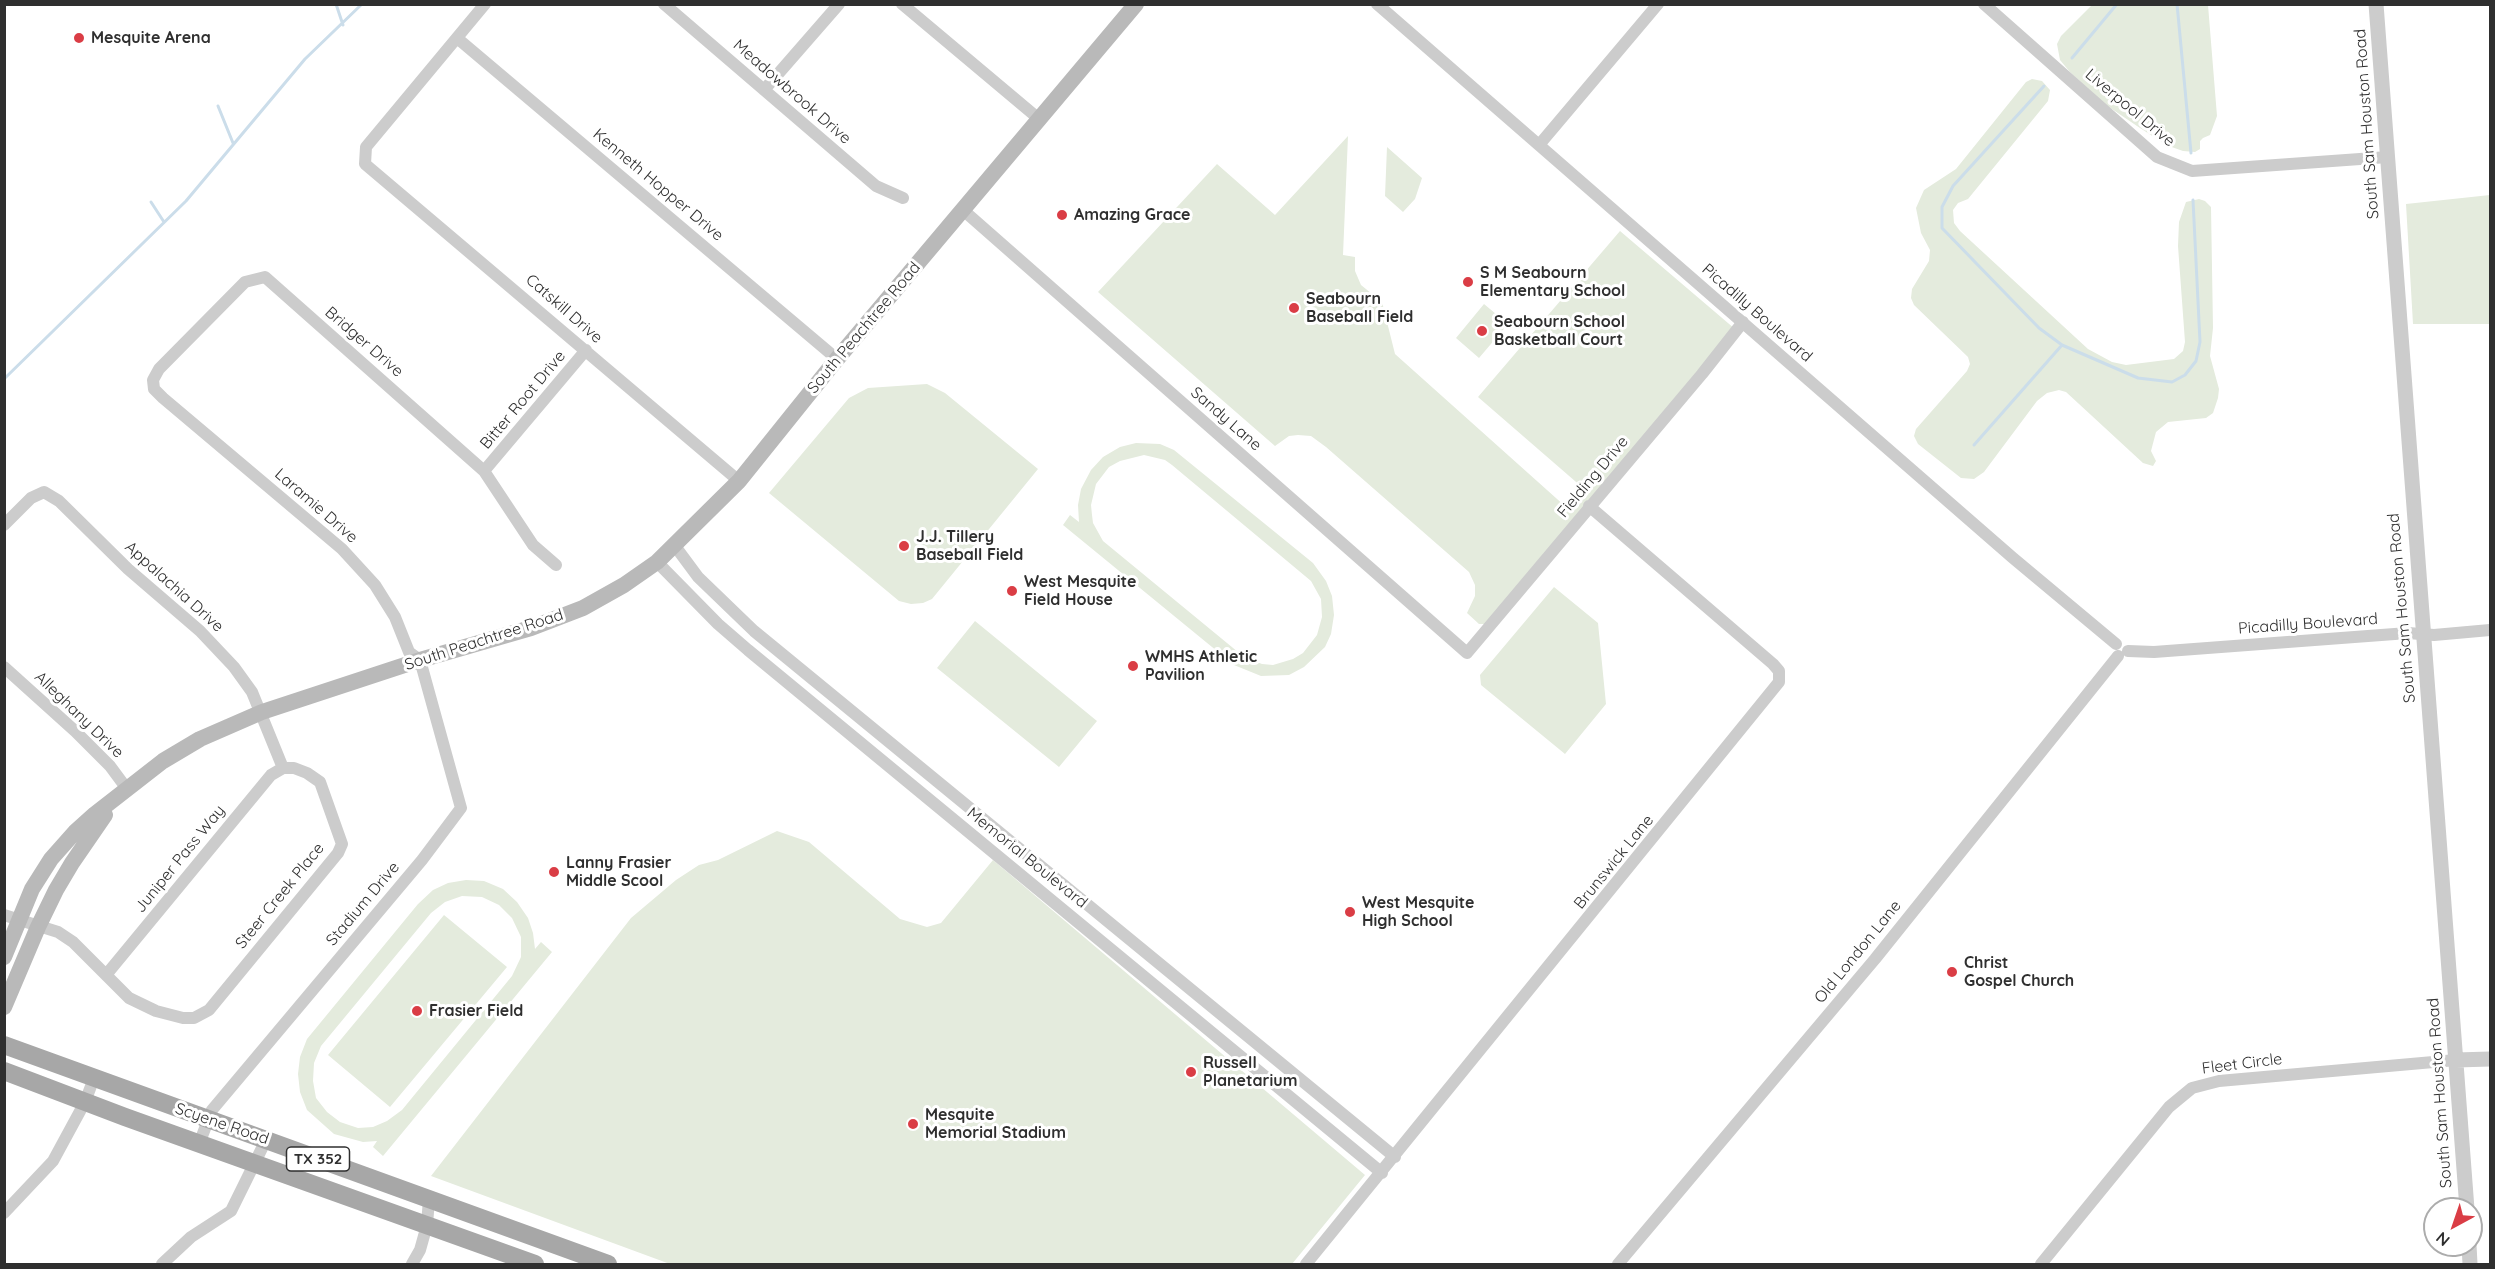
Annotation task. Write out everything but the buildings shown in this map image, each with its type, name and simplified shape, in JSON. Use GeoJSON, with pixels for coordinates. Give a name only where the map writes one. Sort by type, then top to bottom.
{"type":"FeatureCollection","features":[{"type":"Feature","properties":{"kind":"main road","name":"South Peachtree Road"},"geometry":{"type":"LineString","coordinates":[[4,957],[11,918],[51,859],[75,832],[163,761],[200,739],[262,712],[420,660],[480,645],[583,608],[624,585],[657,562],[739,481],[837,359],[1130,7]]}},
{"type":"Feature","properties":{"kind":"main road"},"geometry":{"type":"LineString","coordinates":[[4,1007],[38,927],[72,862],[123,792]]}},
{"type":"Feature","properties":{"kind":"main road","name":"Scyene Road"},"geometry":{"type":"LineString","coordinates":[[4,1045],[608,1264]]}},
{"type":"Feature","properties":{"kind":"main road","name":"Scyene Road"},"geometry":{"type":"LineString","coordinates":[[4,1071],[535,1264]]}},
{"type":"Feature","properties":{"kind":"street"},"geometry":{"type":"LineString","coordinates":[[457,38],[485,4]]}},
{"type":"Feature","properties":{"kind":"street","name":"Meadowbrook Drive"},"geometry":{"type":"LineString","coordinates":[[664,4],[876,186],[903,198]]}},
{"type":"Feature","properties":{"kind":"street"},"geometry":{"type":"LineString","coordinates":[[764,90],[839,4]]}},
{"type":"Feature","properties":{"kind":"street"},"geometry":{"type":"LineString","coordinates":[[903,4],[1039,119]]}},
{"type":"Feature","properties":{"kind":"street","name":"Picadilly Boulevard"},"geometry":{"type":"LineString","coordinates":[[1377,4],[2121,650],[2154,652],[2490,630]]}},
{"type":"Feature","properties":{"kind":"street"},"geometry":{"type":"LineString","coordinates":[[1539,145],[1658,4]]}},
{"type":"Feature","properties":{"kind":"street","name":"Liverpool Drive"},"geometry":{"type":"LineString","coordinates":[[1984,4],[2157,157],[2192,171],[2388,157]]}},
{"type":"Feature","properties":{"kind":"street","name":"South Sam Houston Road"},"geometry":{"type":"LineString","coordinates":[[2376,4],[2466,1197]]}},
{"type":"Feature","properties":{"kind":"street","name":"Catskill Drive"},"geometry":{"type":"LineString","coordinates":[[457,38],[366,147],[365,164],[739,481]]}},
{"type":"Feature","properties":{"kind":"street","name":"Kenneth Hopper Drive"},"geometry":{"type":"LineString","coordinates":[[457,38],[837,359]]}},
{"type":"Feature","properties":{"kind":"street","name":"Sandy Lane"},"geometry":{"type":"LineString","coordinates":[[963,210],[1467,653]]}},
{"type":"Feature","properties":{"kind":"street","name":"Bridger Drive"},"geometry":{"type":"LineString","coordinates":[[163,398],[154,389],[153,380],[159,369],[245,282],[265,277],[484,471],[533,545],[556,566]]}},
{"type":"Feature","properties":{"kind":"street","name":"Fielding Drive"},"geometry":{"type":"LineString","coordinates":[[1467,653],[1702,374],[1743,322]]}},
{"type":"Feature","properties":{"kind":"street","name":"Bitter Root Drive"},"geometry":{"type":"LineString","coordinates":[[484,471],[586,350]]}},
{"type":"Feature","properties":{"kind":"street","name":"Laramie Drive"},"geometry":{"type":"LineString","coordinates":[[163,398],[342,549],[375,585],[394,617],[409,652],[420,660]]}},
{"type":"Feature","properties":{"kind":"street","name":"Appalachia Drive"},"geometry":{"type":"LineString","coordinates":[[4,525],[31,498],[44,492],[59,501],[128,569],[200,631],[234,667],[252,692],[262,712],[283,768]]}},
{"type":"Feature","properties":{"kind":"street","name":"Brunswick Lane"},"geometry":{"type":"LineString","coordinates":[[1306,1264],[1779,682],[1779,671],[1773,664],[1589,507]]}},
{"type":"Feature","properties":{"kind":"street","name":"Memorial Boulevard"},"geometry":{"type":"LineString","coordinates":[[675,546],[698,577],[754,631],[1395,1157]]}},
{"type":"Feature","properties":{"kind":"street","name":"Memorial Boulevard"},"geometry":{"type":"LineString","coordinates":[[657,562],[718,624],[748,650],[1382,1173]]}},
{"type":"Feature","properties":{"kind":"street","name":"Old London Lane"},"geometry":{"type":"LineString","coordinates":[[1618,1264],[1875,959],[2121,650]]}},
{"type":"Feature","properties":{"kind":"street","name":"Stadium Drive"},"geometry":{"type":"LineString","coordinates":[[200,1144],[212,1110],[422,860],[461,808],[420,660]]}},
{"type":"Feature","properties":{"kind":"street","name":"Alleghany Drive"},"geometry":{"type":"LineString","coordinates":[[4,667],[75,730],[110,766],[123,792]]}},
{"type":"Feature","properties":{"kind":"street","name":"Juniper Pass Way"},"geometry":{"type":"LineString","coordinates":[[106,975],[271,775],[283,768]]}},
{"type":"Feature","properties":{"kind":"street","name":"Steer Creek Place"},"geometry":{"type":"LineString","coordinates":[[106,975],[129,998],[156,1011],[183,1018],[194,1018],[209,1010],[338,854],[342,844],[320,782],[294,768],[283,768]]}},
{"type":"Feature","properties":{"kind":"street"},"geometry":{"type":"LineString","coordinates":[[11,918],[58,932],[73,942],[106,975]]}},
{"type":"Feature","properties":{"kind":"street"},"geometry":{"type":"LineString","coordinates":[[2456,1060],[2490,1059]]}},
{"type":"Feature","properties":{"kind":"street","name":"Fleet Circle"},"geometry":{"type":"LineString","coordinates":[[2042,1264],[2169,1107],[2192,1088],[2219,1081],[2456,1060]]}},
{"type":"Feature","properties":{"kind":"street"},"geometry":{"type":"LineString","coordinates":[[4,1213],[53,1161],[85,1102],[94,1078]]}},
{"type":"Feature","properties":{"kind":"street"},"geometry":{"type":"LineString","coordinates":[[162,1264],[191,1237],[231,1211],[266,1140]]}},
{"type":"Feature","properties":{"kind":"street"},"geometry":{"type":"LineString","coordinates":[[412,1264],[420,1250],[427,1225],[429,1199]]}},
{"type":"Feature","properties":{"kind":"shaded area"},"geometry":{"type":"Polygon","coordinates":[[[2092,5],[2208,5],[2217,116],[2210,135],[2200,141],[2200,149],[2195,152],[2183,151],[2166,145],[2106,105],[2060,60],[2057,44],[2061,36],[2092,5]]]}},
{"type":"Feature","properties":{"kind":"shaded area"},"geometry":{"type":"Polygon","coordinates":[[[2032,79],[2042,81],[2050,90],[2048,101],[1968,199],[1958,203],[1953,210],[1954,223],[2088,349],[2112,362],[2126,365],[2174,359],[2183,351],[2185,342],[2178,246],[2179,222],[2186,202],[2199,199],[2211,207],[2213,328],[2210,356],[2219,389],[2218,398],[2213,413],[2206,418],[2168,422],[2156,432],[2151,451],[2156,461],[2153,466],[2143,463],[2066,392],[2059,390],[2047,393],[2037,401],[1984,472],[1974,479],[1961,478],[1918,444],[1914,436],[1916,429],[1967,371],[1970,364],[1968,357],[1914,305],[1911,298],[1912,289],[1929,261],[1930,250],[1921,233],[1916,208],[1924,190],[1956,169],[2026,82],[2032,79]]]}},
{"type":"Feature","properties":{"kind":"shaded area"},"geometry":{"type":"Polygon","coordinates":[[[1348,136],[1343,255],[1355,257],[1355,271],[1361,285],[1382,302],[1395,354],[1566,507],[1583,488],[1478,397],[1620,231],[1735,329],[1485,624],[1479,624],[1467,613],[1475,596],[1475,585],[1469,572],[1326,447],[1311,436],[1298,435],[1289,436],[1275,446],[1098,292],[1217,164],[1275,215],[1348,136]]]}},
{"type":"Feature","properties":{"kind":"shaded area"},"geometry":{"type":"Polygon","coordinates":[[[1387,147],[1422,178],[1415,199],[1403,212],[1385,196],[1387,147]]]}},
{"type":"Feature","properties":{"kind":"shaded area"},"geometry":{"type":"Polygon","coordinates":[[[2490,195],[2490,324],[2413,324],[2406,204],[2490,195]]]}},
{"type":"Feature","properties":{"kind":"shaded area","name":"Seabourn School Basketball Court"},"geometry":{"type":"Polygon","coordinates":[[[1484,304],[1508,324],[1479,358],[1456,338],[1484,304]]]}},
{"type":"Feature","properties":{"kind":"shaded area","name":"J.J. Tillery Baseball Field"},"geometry":{"type":"Polygon","coordinates":[[[927,384],[945,393],[1038,469],[932,599],[923,603],[911,604],[899,601],[769,493],[849,398],[868,388],[927,384]]]}},
{"type":"Feature","properties":{"kind":"shaded area"},"geometry":{"type":"Polygon","coordinates":[[[1136,443],[1160,444],[1174,450],[1313,563],[1326,581],[1332,596],[1334,615],[1331,634],[1325,647],[1304,667],[1289,675],[1261,676],[1234,665],[1063,525],[1070,515],[1079,522],[1078,505],[1081,489],[1091,470],[1103,457],[1120,447],[1136,443]],[[1144,455],[1120,461],[1109,467],[1096,484],[1091,505],[1093,523],[1103,541],[1244,657],[1262,664],[1273,665],[1293,659],[1303,653],[1317,635],[1322,617],[1321,599],[1311,581],[1165,460],[1144,455]]]}},
{"type":"Feature","properties":{"kind":"shaded area"},"geometry":{"type":"Polygon","coordinates":[[[1554,587],[1598,623],[1606,704],[1565,754],[1481,685],[1480,675],[1554,587]]]}},
{"type":"Feature","properties":{"kind":"shaded area"},"geometry":{"type":"Polygon","coordinates":[[[975,621],[1097,721],[1059,767],[937,668],[975,621]]]}},
{"type":"Feature","properties":{"kind":"shaded area","name":"Mesquite Memorial Stadium"},"geometry":{"type":"Polygon","coordinates":[[[777,831],[809,842],[900,919],[927,927],[941,923],[993,860],[1365,1175],[1292,1264],[670,1264],[431,1176],[631,918],[676,880],[699,865],[718,860],[777,831]]]}},
{"type":"Feature","properties":{"kind":"shaded area"},"geometry":{"type":"Polygon","coordinates":[[[466,880],[484,881],[503,889],[517,902],[528,918],[535,949],[541,942],[552,952],[383,1156],[373,1147],[377,1141],[363,1142],[334,1134],[307,1110],[300,1092],[298,1074],[300,1057],[307,1039],[418,904],[433,890],[448,883],[466,880]],[[462,896],[445,902],[431,913],[321,1046],[314,1063],[313,1081],[316,1098],[327,1112],[340,1122],[358,1128],[373,1127],[387,1121],[402,1110],[512,976],[521,957],[521,937],[512,918],[499,905],[482,897],[462,896]]]}},
{"type":"Feature","properties":{"kind":"shaded area","name":"Frasier Field"},"geometry":{"type":"Polygon","coordinates":[[[444,915],[507,967],[390,1107],[328,1055],[444,915]]]}},
{"type":"Feature","properties":{"kind":"waterway"},"geometry":{"type":"LineString","coordinates":[[336,4],[343,25]]}},
{"type":"Feature","properties":{"kind":"waterway"},"geometry":{"type":"LineString","coordinates":[[4,379],[186,201],[305,59],[362,4]]}},
{"type":"Feature","properties":{"kind":"waterway"},"geometry":{"type":"LineString","coordinates":[[2072,58],[2117,4]]}},
{"type":"Feature","properties":{"kind":"waterway"},"geometry":{"type":"LineString","coordinates":[[2177,4],[2191,153]]}},
{"type":"Feature","properties":{"kind":"waterway"},"geometry":{"type":"LineString","coordinates":[[1974,445],[2062,345],[2039,328],[1942,228],[1942,207],[1953,186],[2044,86]]}},
{"type":"Feature","properties":{"kind":"waterway"},"geometry":{"type":"LineString","coordinates":[[218,106],[233,143]]}},
{"type":"Feature","properties":{"kind":"waterway"},"geometry":{"type":"LineString","coordinates":[[2062,345],[2138,378],[2172,382],[2185,375],[2196,361],[2200,342],[2193,200]]}},
{"type":"Feature","properties":{"kind":"waterway"},"geometry":{"type":"LineString","coordinates":[[151,202],[164,222]]}},
{"type":"Feature","properties":{"kind":"place","name":"Mesquite Arena"},"geometry":{"type":"Point","coordinates":[79,38]}},
{"type":"Feature","properties":{"kind":"place","name":"Amazing Grace"},"geometry":{"type":"Point","coordinates":[1062,215]}},
{"type":"Feature","properties":{"kind":"place","name":"S M Seabourn Elementary School"},"geometry":{"type":"Point","coordinates":[1468,282]}},
{"type":"Feature","properties":{"kind":"place","name":"Seabourn Baseball Field"},"geometry":{"type":"Point","coordinates":[1294,308]}},
{"type":"Feature","properties":{"kind":"place","name":"Seabourn School Basketball Court"},"geometry":{"type":"Point","coordinates":[1482,331]}},
{"type":"Feature","properties":{"kind":"place","name":"J.J. Tillery Baseball Field"},"geometry":{"type":"Point","coordinates":[904,546]}},
{"type":"Feature","properties":{"kind":"place","name":"West Mesquite Field House"},"geometry":{"type":"Point","coordinates":[1012,591]}},
{"type":"Feature","properties":{"kind":"place","name":"WMHS Athletic Pavilion"},"geometry":{"type":"Point","coordinates":[1133,666]}},
{"type":"Feature","properties":{"kind":"place","name":"Lanny Frasier Middle Scool"},"geometry":{"type":"Point","coordinates":[554,872]}},
{"type":"Feature","properties":{"kind":"place","name":"West Mesquite High School"},"geometry":{"type":"Point","coordinates":[1350,912]}},
{"type":"Feature","properties":{"kind":"place","name":"Christ Gospel Church"},"geometry":{"type":"Point","coordinates":[1952,972]}},
{"type":"Feature","properties":{"kind":"place","name":"Frasier Field"},"geometry":{"type":"Point","coordinates":[417,1011]}},
{"type":"Feature","properties":{"kind":"place","name":"Russell Planetarium"},"geometry":{"type":"Point","coordinates":[1191,1072]}},
{"type":"Feature","properties":{"kind":"place","name":"Mesquite Memorial Stadium"},"geometry":{"type":"Point","coordinates":[913,1124]}}]}
